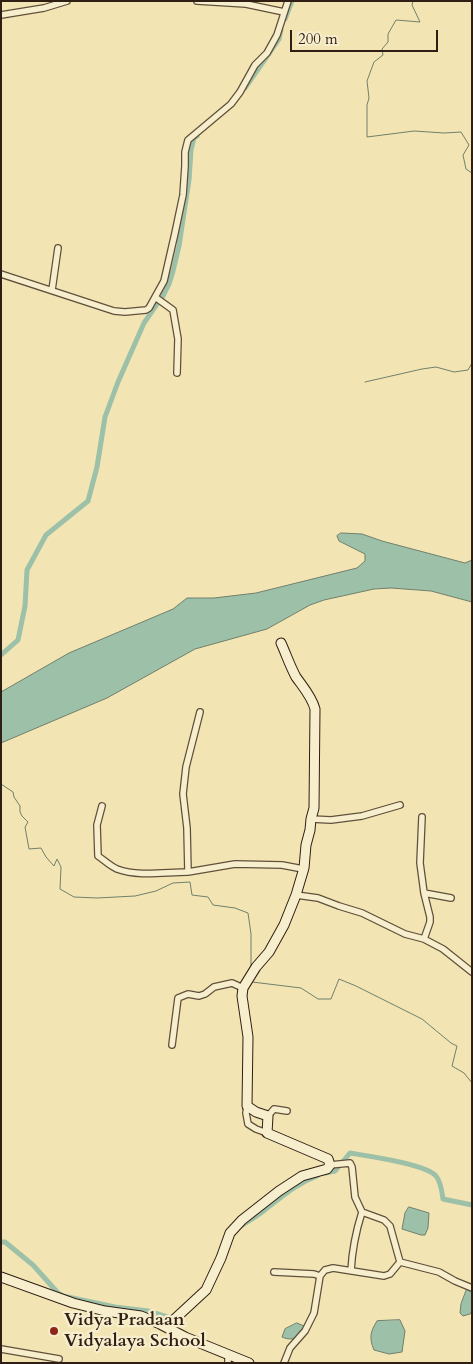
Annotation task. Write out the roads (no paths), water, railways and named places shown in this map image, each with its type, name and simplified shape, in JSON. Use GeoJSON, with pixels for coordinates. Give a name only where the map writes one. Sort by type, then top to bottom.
{"type":"FeatureCollection","features":[{"type":"Feature","properties":{"kind":"street"},"geometry":{"type":"LineString","coordinates":[[1,15],[44,8],[67,1]]}},
{"type":"Feature","properties":{"kind":"street"},"geometry":{"type":"LineString","coordinates":[[197,1],[246,4],[284,12]]}},
{"type":"Feature","properties":{"kind":"street"},"geometry":{"type":"LineString","coordinates":[[1,274],[114,310],[125,312],[149,308],[164,281],[176,233],[183,196],[185,152],[188,140],[231,104],[240,92],[255,65],[266,53],[277,35],[288,1]]}},
{"type":"Feature","properties":{"kind":"street"},"geometry":{"type":"LineString","coordinates":[[52,290],[58,248]]}},
{"type":"Feature","properties":{"kind":"street"},"geometry":{"type":"LineString","coordinates":[[154,297],[174,310],[178,339],[177,373]]}},
{"type":"Feature","properties":{"kind":"street"},"geometry":{"type":"LineString","coordinates":[[281,643],[295,674],[312,700],[315,709],[314,808],[306,845],[304,869],[296,895],[284,925],[269,952],[256,967],[243,988],[242,996],[248,1037],[246,1113],[248,1124],[256,1129],[328,1159],[330,1165]]}},
{"type":"Feature","properties":{"kind":"street"},"geometry":{"type":"LineString","coordinates":[[188,872],[187,828],[183,794],[186,767],[200,712]]}},
{"type":"Feature","properties":{"kind":"street"},"geometry":{"type":"LineString","coordinates":[[311,819],[331,820],[362,816],[400,805]]}},
{"type":"Feature","properties":{"kind":"street"},"geometry":{"type":"LineString","coordinates":[[102,806],[97,825],[98,856],[115,868],[141,873],[188,872],[235,864],[282,865],[304,869]]}},
{"type":"Feature","properties":{"kind":"street"},"geometry":{"type":"LineString","coordinates":[[422,817],[420,863],[424,893],[430,917],[424,939]]}},
{"type":"Feature","properties":{"kind":"street"},"geometry":{"type":"LineString","coordinates":[[424,893],[451,898]]}},
{"type":"Feature","properties":{"kind":"street"},"geometry":{"type":"LineString","coordinates":[[296,895],[318,898],[362,913],[405,934],[424,939],[442,949],[472,972]]}},
{"type":"Feature","properties":{"kind":"street"},"geometry":{"type":"LineString","coordinates":[[172,1044],[178,998],[188,994],[199,996],[214,987],[232,983],[243,988]]}},
{"type":"Feature","properties":{"kind":"street"},"geometry":{"type":"LineString","coordinates":[[247,1106],[256,1112],[268,1116]]}},
{"type":"Feature","properties":{"kind":"street"},"geometry":{"type":"LineString","coordinates":[[267,1133],[268,1116],[274,1109],[287,1111]]}},
{"type":"Feature","properties":{"kind":"street"},"geometry":{"type":"LineString","coordinates":[[168,1325],[206,1290],[230,1233],[242,1220],[279,1191],[302,1176],[327,1168],[330,1165],[350,1163],[355,1197],[362,1212],[351,1270]]}},
{"type":"Feature","properties":{"kind":"street"},"geometry":{"type":"LineString","coordinates":[[362,1212],[384,1220],[390,1226],[400,1262]]}},
{"type":"Feature","properties":{"kind":"street"},"geometry":{"type":"LineString","coordinates":[[284,1363],[290,1348],[305,1331],[314,1313],[320,1276],[325,1270],[333,1268],[384,1276],[390,1274],[400,1262]]}},
{"type":"Feature","properties":{"kind":"street"},"geometry":{"type":"LineString","coordinates":[[400,1262],[439,1272],[472,1288]]}},
{"type":"Feature","properties":{"kind":"street"},"geometry":{"type":"LineString","coordinates":[[274,1272],[320,1276]]}},
{"type":"Feature","properties":{"kind":"street"},"geometry":{"type":"LineString","coordinates":[[1,1277],[73,1302],[105,1311],[141,1316],[168,1325],[185,1337],[228,1359],[249,1363]]}},
{"type":"Feature","properties":{"kind":"street"},"geometry":{"type":"LineString","coordinates":[[1,1350],[59,1359]]}},
{"type":"Feature","properties":{"kind":"waterway"},"geometry":{"type":"LineString","coordinates":[[285,19],[292,1]]}},
{"type":"Feature","properties":{"kind":"waterway"},"geometry":{"type":"LineString","coordinates":[[413,1],[412,5],[420,22],[396,20],[388,34],[388,42],[382,49],[383,55],[374,62],[367,81],[369,98],[367,105],[367,137],[414,131],[461,132],[469,145],[463,155],[466,169],[472,173]]}},
{"type":"Feature","properties":{"kind":"waterway"},"geometry":{"type":"LineString","coordinates":[[245,88],[279,39],[281,30]]}},
{"type":"Feature","properties":{"kind":"waterway"},"geometry":{"type":"LineString","coordinates":[[162,298],[169,284],[179,246],[189,180],[191,150],[194,138],[197,136]]}},
{"type":"Feature","properties":{"kind":"waterway"},"geometry":{"type":"LineString","coordinates":[[1,655],[18,640],[25,606],[27,570],[46,535],[88,501],[97,467],[105,417],[144,323],[157,304]]}},
{"type":"Feature","properties":{"kind":"waterway"},"geometry":{"type":"LineString","coordinates":[[365,382],[436,367],[454,372],[468,370],[472,363]]}},
{"type":"Feature","properties":{"kind":"waterway"},"geometry":{"type":"LineString","coordinates":[[1,784],[13,792],[20,806],[20,812],[28,822],[25,827],[29,849],[41,848],[54,866],[57,859],[61,867],[60,889],[74,897],[135,896],[156,891],[173,883],[190,882],[192,895],[208,897],[213,905],[235,908],[248,913],[251,934],[251,966]]}},
{"type":"Feature","properties":{"kind":"waterway"},"geometry":{"type":"LineString","coordinates":[[252,982],[301,988],[318,999],[331,999],[339,979],[356,986],[422,1019],[457,1046],[452,1066],[464,1073],[472,1083]]}},
{"type":"Feature","properties":{"kind":"waterway"},"geometry":{"type":"LineString","coordinates":[[325,1173],[335,1171],[350,1153],[396,1161],[421,1168],[436,1176],[443,1199],[472,1205]]}},
{"type":"Feature","properties":{"kind":"waterway"},"geometry":{"type":"LineString","coordinates":[[241,1226],[296,1186],[317,1176]]}},
{"type":"Feature","properties":{"kind":"waterway"},"geometry":{"type":"LineString","coordinates":[[1,1242],[5,1242],[33,1265],[58,1293],[63,1296],[115,1307],[148,1311],[174,1319]]}},
{"type":"Feature","properties":{"kind":"place","name":"Vidya Pradaan Vidyalaya School"},"geometry":{"type":"Point","coordinates":[54,1331]}}]}
